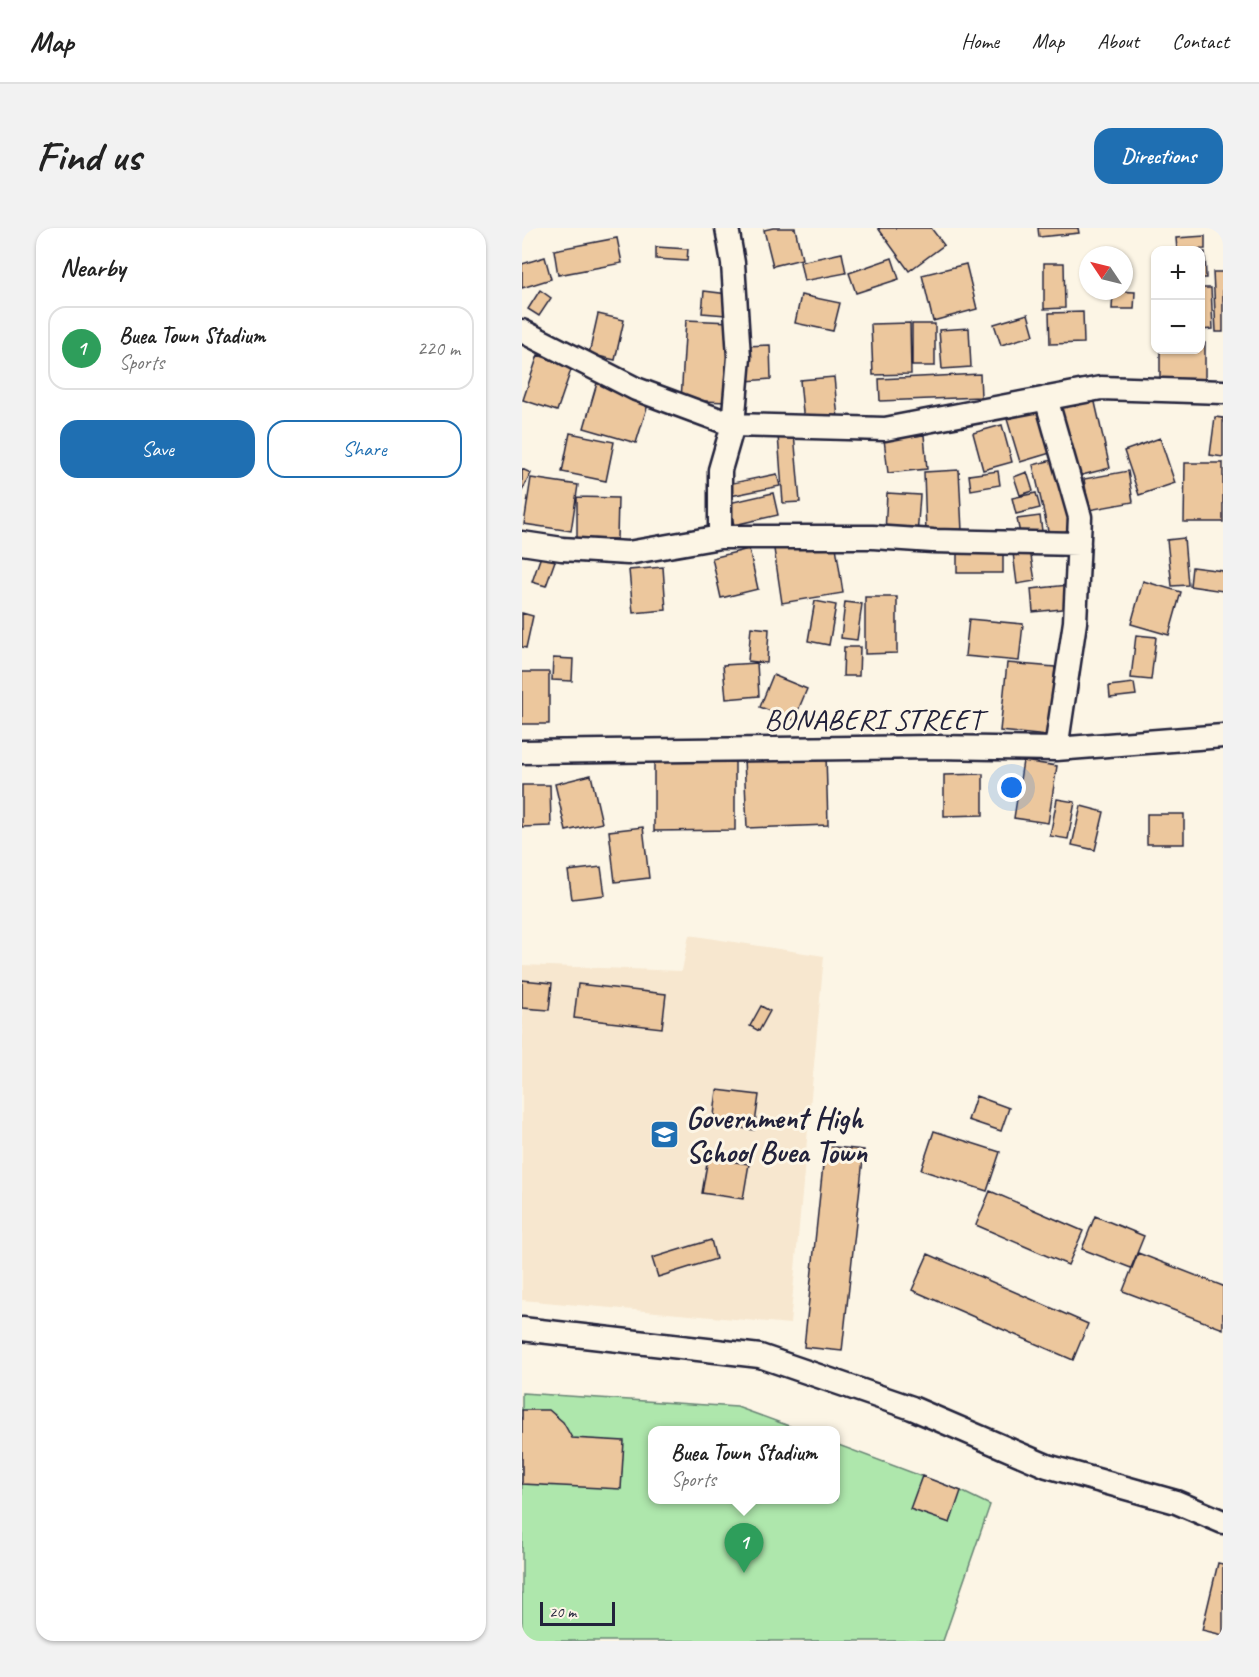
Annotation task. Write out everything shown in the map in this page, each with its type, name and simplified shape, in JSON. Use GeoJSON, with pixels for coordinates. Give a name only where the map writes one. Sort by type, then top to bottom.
{"type":"FeatureCollection","features":[{"type":"Feature","properties":{"kind":"street"},"geometry":{"type":"LineString","coordinates":[[720,537],[720,470],[733,425],[739,357],[733,263],[727,228]]}},
{"type":"Feature","properties":{"kind":"street"},"geometry":{"type":"LineString","coordinates":[[522,331],[636,389],[733,425],[885,429],[1101,388],[1223,392]]}},
{"type":"Feature","properties":{"kind":"street"},"geometry":{"type":"LineString","coordinates":[[1046,398],[1080,517],[1075,622],[1056,748]]}},
{"type":"Feature","properties":{"kind":"street"},"geometry":{"type":"LineString","coordinates":[[522,543],[562,549],[628,554],[720,537],[873,537],[933,541],[1079,544]]}},
{"type":"Feature","properties":{"kind":"street","name":"BONABERI STREET"},"geometry":{"type":"LineString","coordinates":[[522,752],[935,747],[1056,748],[1223,736]]}},
{"type":"Feature","properties":{"kind":"street"},"geometry":{"type":"LineString","coordinates":[[522,1329],[760,1356],[912,1408],[1047,1466],[1176,1502],[1223,1522]]}},
{"type":"Feature","properties":{"kind":"shaded area","name":"Government High School Buea Town"},"geometry":{"type":"Polygon","coordinates":[[[689,935],[824,956],[790,1324],[522,1300],[522,965],[682,971],[689,935]]]}},
{"type":"Feature","properties":{"kind":"green space"},"geometry":{"type":"Polygon","coordinates":[[[522,1393],[737,1407],[789,1426],[648,1426],[648,1504],[840,1504],[840,1446],[961,1491],[990,1505],[943,1641],[522,1641],[522,1393]]]}},
{"type":"Feature","properties":{"kind":"building"},"geometry":{"type":"Polygon","coordinates":[[[795,228],[802,259],[773,266],[764,230],[795,228]]]}},
{"type":"Feature","properties":{"kind":"building"},"geometry":{"type":"Polygon","coordinates":[[[878,228],[931,228],[944,245],[909,271],[878,228]]]}},
{"type":"Feature","properties":{"kind":"building"},"geometry":{"type":"Polygon","coordinates":[[[1038,228],[1078,228],[1079,233],[1039,237],[1038,228]]]}},
{"type":"Feature","properties":{"kind":"building"},"geometry":{"type":"Polygon","coordinates":[[[1205,236],[1205,246],[1177,246],[1176,238],[1205,236]]]}},
{"type":"Feature","properties":{"kind":"building"},"geometry":{"type":"Polygon","coordinates":[[[617,238],[622,263],[558,275],[554,250],[617,238]]]}},
{"type":"Feature","properties":{"kind":"building"},"geometry":{"type":"Polygon","coordinates":[[[656,247],[688,249],[687,261],[656,259],[656,247]]]}},
{"type":"Feature","properties":{"kind":"building"},"geometry":{"type":"Polygon","coordinates":[[[842,253],[846,273],[804,281],[800,262],[842,253]]]}},
{"type":"Feature","properties":{"kind":"building"},"geometry":{"type":"Polygon","coordinates":[[[545,257],[551,279],[522,288],[522,264],[545,257]]]}},
{"type":"Feature","properties":{"kind":"building"},"geometry":{"type":"Polygon","coordinates":[[[892,258],[899,279],[856,293],[849,273],[892,258]]]}},
{"type":"Feature","properties":{"kind":"building"},"geometry":{"type":"Polygon","coordinates":[[[1044,263],[1064,263],[1065,308],[1044,309],[1044,263]]]}},
{"type":"Feature","properties":{"kind":"building"},"geometry":{"type":"Polygon","coordinates":[[[966,264],[977,309],[933,321],[922,275],[966,264]]]}},
{"type":"Feature","properties":{"kind":"building"},"geometry":{"type":"Polygon","coordinates":[[[1213,272],[1223,272],[1223,332],[1216,332],[1213,272]]]}},
{"type":"Feature","properties":{"kind":"building"},"geometry":{"type":"Polygon","coordinates":[[[1205,288],[1211,288],[1213,329],[1205,330],[1205,288]]]}},
{"type":"Feature","properties":{"kind":"building"},"geometry":{"type":"Polygon","coordinates":[[[540,290],[551,298],[539,316],[528,309],[540,290]]]}},
{"type":"Feature","properties":{"kind":"building"},"geometry":{"type":"Polygon","coordinates":[[[704,291],[728,294],[726,315],[702,313],[704,291]]]}},
{"type":"Feature","properties":{"kind":"building"},"geometry":{"type":"Polygon","coordinates":[[[1133,292],[1135,292],[1134,309],[1112,309],[1112,300],[1133,300],[1133,292]]]}},
{"type":"Feature","properties":{"kind":"building"},"geometry":{"type":"Polygon","coordinates":[[[801,295],[840,303],[833,331],[795,323],[801,295]]]}},
{"type":"Feature","properties":{"kind":"building"},"geometry":{"type":"Polygon","coordinates":[[[1083,312],[1084,343],[1050,344],[1049,313],[1083,312]]]}},
{"type":"Feature","properties":{"kind":"building"},"geometry":{"type":"Polygon","coordinates":[[[598,314],[624,320],[615,360],[589,354],[598,314]]]}},
{"type":"Feature","properties":{"kind":"building"},"geometry":{"type":"Polygon","coordinates":[[[1028,314],[1034,335],[1001,345],[994,324],[1028,314]]]}},
{"type":"Feature","properties":{"kind":"building"},"geometry":{"type":"Polygon","coordinates":[[[686,320],[730,322],[726,402],[681,400],[686,320]]]}},
{"type":"Feature","properties":{"kind":"building"},"geometry":{"type":"Polygon","coordinates":[[[910,323],[911,374],[873,375],[871,324],[910,323]]]}},
{"type":"Feature","properties":{"kind":"building"},"geometry":{"type":"Polygon","coordinates":[[[912,324],[935,324],[935,366],[912,366],[912,324]]]}},
{"type":"Feature","properties":{"kind":"building"},"geometry":{"type":"Polygon","coordinates":[[[969,328],[971,367],[942,369],[939,330],[969,328]]]}},
{"type":"Feature","properties":{"kind":"building"},"geometry":{"type":"Polygon","coordinates":[[[770,345],[771,379],[746,381],[745,346],[770,345]]]}},
{"type":"Feature","properties":{"kind":"building"},"geometry":{"type":"Polygon","coordinates":[[[1160,354],[1205,354],[1205,379],[1160,380],[1160,354]]]}},
{"type":"Feature","properties":{"kind":"building"},"geometry":{"type":"Polygon","coordinates":[[[538,355],[572,367],[557,411],[523,400],[538,355]]]}},
{"type":"Feature","properties":{"kind":"building"},"geometry":{"type":"Polygon","coordinates":[[[980,374],[981,397],[880,401],[879,379],[980,374]]]}},
{"type":"Feature","properties":{"kind":"building"},"geometry":{"type":"Polygon","coordinates":[[[834,377],[838,419],[804,423],[800,380],[834,377]]]}},
{"type":"Feature","properties":{"kind":"building"},"geometry":{"type":"Polygon","coordinates":[[[597,383],[650,398],[636,443],[584,428],[597,383]]]}},
{"type":"Feature","properties":{"kind":"building"},"geometry":{"type":"Polygon","coordinates":[[[1094,398],[1110,468],[1074,477],[1059,407],[1094,398]]]}},
{"type":"Feature","properties":{"kind":"building"},"geometry":{"type":"Polygon","coordinates":[[[1044,408],[1057,451],[1020,462],[1007,419],[1044,408]]]}},
{"type":"Feature","properties":{"kind":"building"},"geometry":{"type":"Polygon","coordinates":[[[1215,417],[1223,418],[1223,457],[1210,455],[1215,417]]]}},
{"type":"Feature","properties":{"kind":"building"},"geometry":{"type":"Polygon","coordinates":[[[1002,425],[1012,462],[983,470],[973,433],[1002,425]]]}},
{"type":"Feature","properties":{"kind":"building"},"geometry":{"type":"Polygon","coordinates":[[[570,433],[614,442],[606,481],[562,472],[570,433]]]}},
{"type":"Feature","properties":{"kind":"building"},"geometry":{"type":"Polygon","coordinates":[[[794,434],[800,502],[783,503],[778,435],[794,434]]]}},
{"type":"Feature","properties":{"kind":"building"},"geometry":{"type":"Polygon","coordinates":[[[924,435],[927,469],[888,473],[884,439],[924,435]]]}},
{"type":"Feature","properties":{"kind":"building"},"geometry":{"type":"Polygon","coordinates":[[[1160,438],[1175,483],[1139,495],[1124,451],[1160,438]]]}},
{"type":"Feature","properties":{"kind":"building"},"geometry":{"type":"Polygon","coordinates":[[[1060,458],[1076,529],[1049,535],[1033,465],[1060,458]]]}},
{"type":"Feature","properties":{"kind":"building"},"geometry":{"type":"Polygon","coordinates":[[[1185,463],[1223,463],[1223,522],[1184,522],[1185,463]]]}},
{"type":"Feature","properties":{"kind":"building"},"geometry":{"type":"Polygon","coordinates":[[[522,469],[531,473],[522,491],[522,469]]]}},
{"type":"Feature","properties":{"kind":"building"},"geometry":{"type":"Polygon","coordinates":[[[959,470],[962,531],[926,533],[924,472],[959,470]]]}},
{"type":"Feature","properties":{"kind":"building"},"geometry":{"type":"Polygon","coordinates":[[[998,471],[1000,485],[971,490],[969,475],[998,471]]]}},
{"type":"Feature","properties":{"kind":"building"},"geometry":{"type":"Polygon","coordinates":[[[1128,471],[1133,502],[1089,510],[1084,479],[1128,471]]]}},
{"type":"Feature","properties":{"kind":"building"},"geometry":{"type":"Polygon","coordinates":[[[1027,472],[1033,491],[1020,495],[1014,477],[1027,472]]]}},
{"type":"Feature","properties":{"kind":"building"},"geometry":{"type":"Polygon","coordinates":[[[777,474],[780,486],[725,497],[723,485],[777,474]]]}},
{"type":"Feature","properties":{"kind":"building"},"geometry":{"type":"Polygon","coordinates":[[[531,478],[578,485],[571,531],[524,524],[531,478]]]}},
{"type":"Feature","properties":{"kind":"building"},"geometry":{"type":"Polygon","coordinates":[[[773,493],[778,515],[734,525],[729,503],[773,493]]]}},
{"type":"Feature","properties":{"kind":"building"},"geometry":{"type":"Polygon","coordinates":[[[887,493],[920,495],[917,536],[885,534],[887,493]]]}},
{"type":"Feature","properties":{"kind":"building"},"geometry":{"type":"Polygon","coordinates":[[[1036,493],[1040,508],[1016,514],[1012,498],[1036,493]]]}},
{"type":"Feature","properties":{"kind":"building"},"geometry":{"type":"Polygon","coordinates":[[[577,497],[618,498],[617,539],[577,538],[577,497]]]}},
{"type":"Feature","properties":{"kind":"building"},"geometry":{"type":"Polygon","coordinates":[[[1040,516],[1042,531],[1020,534],[1017,519],[1040,516]]]}},
{"type":"Feature","properties":{"kind":"building"},"geometry":{"type":"Polygon","coordinates":[[[1184,538],[1188,585],[1172,586],[1167,540],[1184,538]]]}},
{"type":"Feature","properties":{"kind":"building"},"geometry":{"type":"Polygon","coordinates":[[[835,540],[843,593],[782,603],[774,549],[835,540]]]}},
{"type":"Feature","properties":{"kind":"building"},"geometry":{"type":"Polygon","coordinates":[[[749,549],[758,589],[721,598],[712,558],[749,549]]]}},
{"type":"Feature","properties":{"kind":"building"},"geometry":{"type":"Polygon","coordinates":[[[957,549],[1003,549],[1003,573],[957,573],[957,549]]]}},
{"type":"Feature","properties":{"kind":"building"},"geometry":{"type":"Polygon","coordinates":[[[1030,550],[1035,581],[1017,584],[1013,553],[1030,550]]]}},
{"type":"Feature","properties":{"kind":"building"},"geometry":{"type":"Polygon","coordinates":[[[542,553],[556,558],[546,586],[532,582],[542,553]]]}},
{"type":"Feature","properties":{"kind":"building"},"geometry":{"type":"Polygon","coordinates":[[[663,567],[666,610],[633,613],[629,570],[663,567]]]}},
{"type":"Feature","properties":{"kind":"building"},"geometry":{"type":"Polygon","coordinates":[[[1192,567],[1223,571],[1223,591],[1190,586],[1192,567]]]}},
{"type":"Feature","properties":{"kind":"building"},"geometry":{"type":"Polygon","coordinates":[[[1143,581],[1181,592],[1169,635],[1131,624],[1143,581]]]}},
{"type":"Feature","properties":{"kind":"building"},"geometry":{"type":"Polygon","coordinates":[[[1068,585],[1071,608],[1033,612],[1031,589],[1068,585]]]}},
{"type":"Feature","properties":{"kind":"building"},"geometry":{"type":"Polygon","coordinates":[[[865,597],[897,597],[897,653],[865,654],[865,597]]]}},
{"type":"Feature","properties":{"kind":"building"},"geometry":{"type":"Polygon","coordinates":[[[815,601],[836,605],[829,645],[808,641],[815,601]]]}},
{"type":"Feature","properties":{"kind":"building"},"geometry":{"type":"Polygon","coordinates":[[[845,602],[862,604],[857,640],[841,638],[845,602]]]}},
{"type":"Feature","properties":{"kind":"building"},"geometry":{"type":"Polygon","coordinates":[[[522,613],[533,616],[526,648],[522,647],[522,613]]]}},
{"type":"Feature","properties":{"kind":"building"},"geometry":{"type":"Polygon","coordinates":[[[969,619],[1023,624],[1019,661],[965,656],[969,619]]]}},
{"type":"Feature","properties":{"kind":"building"},"geometry":{"type":"Polygon","coordinates":[[[751,627],[769,629],[767,663],[748,661],[751,627]]]}},
{"type":"Feature","properties":{"kind":"building"},"geometry":{"type":"Polygon","coordinates":[[[1136,635],[1156,637],[1151,680],[1131,678],[1136,635]]]}},
{"type":"Feature","properties":{"kind":"building"},"geometry":{"type":"Polygon","coordinates":[[[844,647],[860,647],[859,676],[843,676],[844,647]]]}},
{"type":"Feature","properties":{"kind":"building"},"geometry":{"type":"Polygon","coordinates":[[[553,658],[573,659],[572,681],[552,680],[553,658]]]}},
{"type":"Feature","properties":{"kind":"building"},"geometry":{"type":"Polygon","coordinates":[[[757,663],[759,696],[726,699],[723,665],[757,663]]]}},
{"type":"Feature","properties":{"kind":"building"},"geometry":{"type":"Polygon","coordinates":[[[1007,663],[1055,667],[1048,736],[1000,731],[1007,663]]]}},
{"type":"Feature","properties":{"kind":"building"},"geometry":{"type":"Polygon","coordinates":[[[522,672],[549,672],[549,724],[522,724],[522,672]]]}},
{"type":"Feature","properties":{"kind":"building"},"geometry":{"type":"Polygon","coordinates":[[[773,675],[807,689],[794,720],[760,707],[773,675]]]}},
{"type":"Feature","properties":{"kind":"building"},"geometry":{"type":"Polygon","coordinates":[[[1134,683],[1136,695],[1110,698],[1109,686],[1134,683]]]}},
{"type":"Feature","properties":{"kind":"building"},"geometry":{"type":"Polygon","coordinates":[[[654,755],[735,755],[735,830],[654,831],[654,755]]]}},
{"type":"Feature","properties":{"kind":"building"},"geometry":{"type":"Polygon","coordinates":[[[826,755],[828,825],[747,828],[744,758],[826,755]]]}},
{"type":"Feature","properties":{"kind":"building"},"geometry":{"type":"Polygon","coordinates":[[[1023,761],[1057,766],[1048,823],[1014,818],[1023,761]]]}},
{"type":"Feature","properties":{"kind":"building"},"geometry":{"type":"Polygon","coordinates":[[[983,774],[983,815],[944,816],[944,775],[983,774]]]}},
{"type":"Feature","properties":{"kind":"building"},"geometry":{"type":"Polygon","coordinates":[[[591,775],[602,823],[566,831],[555,784],[591,775]]]}},
{"type":"Feature","properties":{"kind":"building"},"geometry":{"type":"Polygon","coordinates":[[[522,785],[550,785],[551,826],[522,827],[522,785]]]}},
{"type":"Feature","properties":{"kind":"building"},"geometry":{"type":"Polygon","coordinates":[[[1057,799],[1075,802],[1068,839],[1050,836],[1057,799]]]}},
{"type":"Feature","properties":{"kind":"building"},"geometry":{"type":"Polygon","coordinates":[[[1081,806],[1104,812],[1095,850],[1072,845],[1081,806]]]}},
{"type":"Feature","properties":{"kind":"building"},"geometry":{"type":"Polygon","coordinates":[[[1147,814],[1184,814],[1184,844],[1147,844],[1147,814]]]}},
{"type":"Feature","properties":{"kind":"building"},"geometry":{"type":"Polygon","coordinates":[[[643,827],[649,878],[615,882],[609,831],[643,827]]]}},
{"type":"Feature","properties":{"kind":"building"},"geometry":{"type":"Polygon","coordinates":[[[601,867],[605,895],[572,899],[568,871],[601,867]]]}},
{"type":"Feature","properties":{"kind":"building"},"geometry":{"type":"Polygon","coordinates":[[[522,980],[552,983],[549,1010],[522,1008],[522,980]]]}},
{"type":"Feature","properties":{"kind":"building"},"geometry":{"type":"Polygon","coordinates":[[[578,984],[666,994],[662,1028],[574,1018],[578,984]]]}},
{"type":"Feature","properties":{"kind":"building"},"geometry":{"type":"Polygon","coordinates":[[[761,1006],[770,1011],[759,1031],[750,1026],[761,1006]]]}},
{"type":"Feature","properties":{"kind":"building"},"geometry":{"type":"Polygon","coordinates":[[[717,1090],[759,1095],[754,1130],[713,1124],[717,1090]]]}},
{"type":"Feature","properties":{"kind":"building"},"geometry":{"type":"Polygon","coordinates":[[[976,1096],[1009,1108],[1001,1131],[968,1120],[976,1096]]]}},
{"type":"Feature","properties":{"kind":"building"},"geometry":{"type":"Polygon","coordinates":[[[934,1131],[1000,1152],[987,1191],[921,1170],[934,1131]]]}},
{"type":"Feature","properties":{"kind":"building"},"geometry":{"type":"Polygon","coordinates":[[[825,1146],[864,1150],[842,1351],[804,1347],[825,1146]]]}},
{"type":"Feature","properties":{"kind":"building"},"geometry":{"type":"Polygon","coordinates":[[[708,1158],[749,1164],[743,1199],[702,1193],[708,1158]]]}},
{"type":"Feature","properties":{"kind":"building"},"geometry":{"type":"Polygon","coordinates":[[[990,1191],[1083,1231],[1068,1265],[976,1225],[990,1191]]]}},
{"type":"Feature","properties":{"kind":"building"},"geometry":{"type":"Polygon","coordinates":[[[1095,1216],[1144,1236],[1131,1268],[1082,1249],[1095,1216]]]}},
{"type":"Feature","properties":{"kind":"building"},"geometry":{"type":"Polygon","coordinates":[[[711,1240],[716,1259],[658,1277],[652,1258],[711,1240]]]}},
{"type":"Feature","properties":{"kind":"building"},"geometry":{"type":"Polygon","coordinates":[[[1138,1253],[1223,1286],[1223,1329],[1123,1291],[1138,1253]]]}},
{"type":"Feature","properties":{"kind":"building"},"geometry":{"type":"Polygon","coordinates":[[[928,1254],[1088,1324],[1073,1360],[912,1290],[928,1254]]]}},
{"type":"Feature","properties":{"kind":"building"},"geometry":{"type":"Polygon","coordinates":[[[522,1410],[549,1410],[563,1422],[572,1438],[624,1441],[621,1489],[522,1484],[522,1410]]]}},
{"type":"Feature","properties":{"kind":"building"},"geometry":{"type":"Polygon","coordinates":[[[922,1476],[961,1491],[950,1523],[910,1509],[922,1476]]]}},
{"type":"Feature","properties":{"kind":"building"},"geometry":{"type":"Polygon","coordinates":[[[1218,1563],[1223,1564],[1223,1635],[1202,1630],[1218,1563]]]}},
{"type":"Feature","properties":{"kind":"place","name":"Government High School Buea Town"},"geometry":{"type":"Point","coordinates":[665,1135]}},
{"type":"Feature","properties":{"kind":"place","name":"Buea Town Stadium"},"geometry":{"type":"Point","coordinates":[744,1573]}}]}
